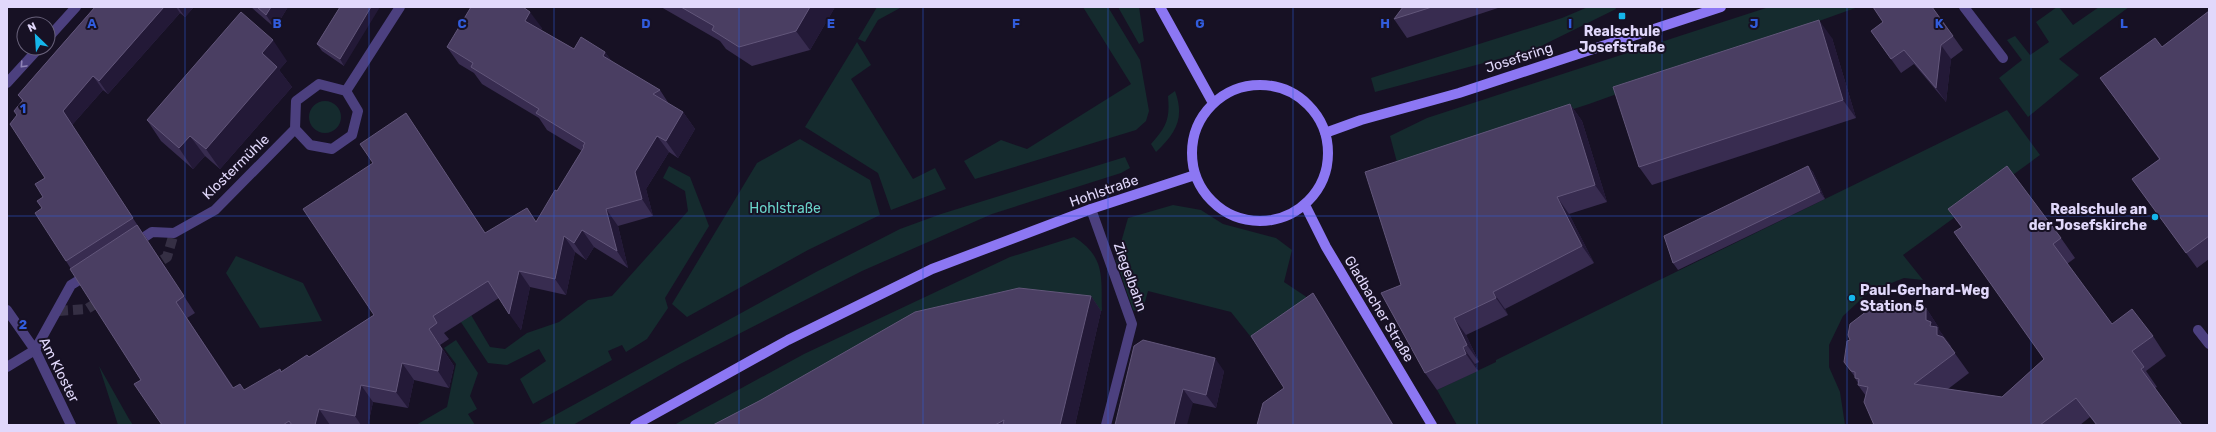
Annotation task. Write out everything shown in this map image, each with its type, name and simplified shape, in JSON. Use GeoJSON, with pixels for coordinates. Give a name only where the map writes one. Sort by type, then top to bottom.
{"type":"FeatureCollection","features":[{"type":"Feature","properties":{"kind":"main road"},"geometry":{"type":"LineString","coordinates":[[1160,7],[1214,103]]}},
{"type":"Feature","properties":{"kind":"main road","name":"Josefsring"},"geometry":{"type":"LineString","coordinates":[[1325,133],[1361,120],[1459,93],[1721,7]]}},
{"type":"Feature","properties":{"kind":"main road"},"geometry":{"type":"LineString","coordinates":[[1255,85],[1278,87],[1298,96],[1315,112],[1325,133],[1328,152],[1326,172],[1317,190],[1305,205],[1286,216],[1264,221],[1242,219],[1222,210],[1206,195],[1195,175],[1192,156],[1194,137],[1201,118],[1214,103],[1233,90],[1255,85]]}},
{"type":"Feature","properties":{"kind":"main road","name":"Hohlstraße"},"geometry":{"type":"LineString","coordinates":[[635,425],[788,340],[932,270],[1091,209],[1195,175]]}},
{"type":"Feature","properties":{"kind":"main road","name":"Gladbacher Straße"},"geometry":{"type":"LineString","coordinates":[[1305,205],[1326,247],[1432,425]]}},
{"type":"Feature","properties":{"kind":"street"},"geometry":{"type":"LineString","coordinates":[[56,29],[76,7]]}},
{"type":"Feature","properties":{"kind":"street"},"geometry":{"type":"LineString","coordinates":[[346,91],[400,7]]}},
{"type":"Feature","properties":{"kind":"street"},"geometry":{"type":"LineString","coordinates":[[1964,7],[2003,58]]}},
{"type":"Feature","properties":{"kind":"street"},"geometry":{"type":"LineString","coordinates":[[7,83],[32,56]]}},
{"type":"Feature","properties":{"kind":"street"},"geometry":{"type":"LineString","coordinates":[[319,84],[346,91],[358,111],[352,135],[332,149],[310,145],[295,129],[296,101],[319,84]]}},
{"type":"Feature","properties":{"kind":"street","name":"Klostermühle"},"geometry":{"type":"LineString","coordinates":[[127,248],[152,232],[174,233],[215,210],[295,129]]}},
{"type":"Feature","properties":{"kind":"street","name":"Ziegelbahn"},"geometry":{"type":"LineString","coordinates":[[1091,209],[1132,324],[1106,425]]}},
{"type":"Feature","properties":{"kind":"street"},"geometry":{"type":"LineString","coordinates":[[7,367],[35,350],[72,285],[96,269]]}},
{"type":"Feature","properties":{"kind":"street","name":"Am Kloster"},"geometry":{"type":"LineString","coordinates":[[7,310],[35,350],[71,425]]}},
{"type":"Feature","properties":{"kind":"street"},"geometry":{"type":"LineString","coordinates":[[2198,330],[2209,344]]}},
{"type":"Feature","properties":{"kind":"green space"},"geometry":{"type":"Polygon","coordinates":[[[877,7],[900,8],[878,20],[865,42],[858,39],[877,7]]]}},
{"type":"Feature","properties":{"kind":"green space"},"geometry":{"type":"Polygon","coordinates":[[[1083,7],[1108,7],[1140,60],[1149,111],[1146,121],[1136,130],[975,179],[964,161],[1001,140],[1027,149],[1131,84],[1083,7]]]}},
{"type":"Feature","properties":{"kind":"green space"},"geometry":{"type":"Polygon","coordinates":[[[1118,7],[1139,7],[1144,41],[1139,44],[1118,7]]]}},
{"type":"Feature","properties":{"kind":"green space"},"geometry":{"type":"Polygon","coordinates":[[[1588,7],[1615,7],[1616,9],[1533,50],[1375,92],[1371,78],[1562,18],[1588,7]]]}},
{"type":"Feature","properties":{"kind":"green space"},"geometry":{"type":"Polygon","coordinates":[[[1769,7],[1858,7],[1589,104],[1398,166],[1390,136],[1427,118],[1769,7]]]}},
{"type":"Feature","properties":{"kind":"green space"},"geometry":{"type":"Polygon","coordinates":[[[2059,7],[2073,25],[2099,7],[2129,7],[2059,59],[2079,75],[2028,117],[1999,78],[2022,60],[2007,40],[2015,36],[2030,55],[2049,42],[2036,22],[2059,7]]]}},
{"type":"Feature","properties":{"kind":"green space"},"geometry":{"type":"Polygon","coordinates":[[[857,42],[871,65],[851,79],[913,179],[935,168],[946,189],[891,210],[878,173],[805,127],[857,42]]]}},
{"type":"Feature","properties":{"kind":"green space"},"geometry":{"type":"Polygon","coordinates":[[[1175,91],[1179,109],[1177,124],[1169,138],[1156,152],[1151,144],[1164,127],[1168,117],[1168,96],[1175,91]]]}},
{"type":"Feature","properties":{"kind":"green space"},"geometry":{"type":"Polygon","coordinates":[[[322,101],[328,101],[337,105],[341,117],[337,129],[328,133],[322,133],[313,129],[309,120],[309,114],[313,105],[322,101]]]}},
{"type":"Feature","properties":{"kind":"green space"},"geometry":{"type":"Polygon","coordinates":[[[2007,110],[2040,155],[1903,255],[1923,280],[1904,278],[1869,292],[1843,316],[1829,345],[1829,367],[1840,392],[1845,425],[1457,425],[1437,390],[1496,362],[1496,360],[2007,110]]]}},
{"type":"Feature","properties":{"kind":"green space"},"geometry":{"type":"Polygon","coordinates":[[[800,139],[870,180],[880,215],[808,250],[687,317],[672,304],[757,163],[800,139]]]}},
{"type":"Feature","properties":{"kind":"green space"},"geometry":{"type":"Polygon","coordinates":[[[1125,157],[1130,168],[1121,173],[992,214],[862,271],[680,364],[573,425],[537,425],[816,272],[900,229],[941,214],[1125,157]]]}},
{"type":"Feature","properties":{"kind":"green space"},"geometry":{"type":"Polygon","coordinates":[[[669,166],[690,177],[709,226],[665,298],[668,308],[647,339],[626,352],[622,345],[608,351],[612,360],[533,404],[520,379],[546,361],[539,349],[507,365],[488,363],[443,295],[455,288],[490,347],[505,349],[527,333],[559,322],[588,300],[612,296],[688,211],[685,191],[663,178],[669,166]]]}},
{"type":"Feature","properties":{"kind":"green space"},"geometry":{"type":"Polygon","coordinates":[[[1173,205],[1201,210],[1223,224],[1276,238],[1292,250],[1284,282],[1323,308],[1262,351],[1231,312],[1148,291],[1142,313],[1133,310],[1116,260],[1128,218],[1173,205]]]}},
{"type":"Feature","properties":{"kind":"green space"},"geometry":{"type":"Polygon","coordinates":[[[1074,237],[1092,252],[1097,261],[1100,269],[1102,288],[1102,311],[1031,303],[751,425],[674,425],[804,354],[1010,257],[1074,237]]]}},
{"type":"Feature","properties":{"kind":"green space"},"geometry":{"type":"Polygon","coordinates":[[[236,256],[303,283],[322,321],[260,328],[226,273],[236,256]]]}},
{"type":"Feature","properties":{"kind":"green space"},"geometry":{"type":"Polygon","coordinates":[[[456,340],[478,373],[470,396],[477,409],[468,414],[475,425],[416,425],[447,407],[456,364],[444,348],[456,340]]]}},
{"type":"Feature","properties":{"kind":"green space"},"geometry":{"type":"Polygon","coordinates":[[[99,366],[129,419],[133,425],[118,425],[99,366]]]}},
{"type":"Feature","properties":{"kind":"building"},"geometry":{"type":"Polygon","coordinates":[[[95,7],[164,7],[99,81],[93,76],[63,111],[133,218],[66,261],[35,213],[42,208],[37,201],[43,197],[35,184],[45,178],[10,124],[17,115],[14,111],[23,100],[18,95],[52,56],[56,56],[56,52],[95,7]]]}},
{"type":"Feature","properties":{"kind":"building"},"geometry":{"type":"Polygon","coordinates":[[[257,7],[271,7],[266,15],[257,7]]]}},
{"type":"Feature","properties":{"kind":"building"},"geometry":{"type":"Polygon","coordinates":[[[340,7],[371,7],[340,59],[317,44],[340,7]]]}},
{"type":"Feature","properties":{"kind":"building"},"geometry":{"type":"Polygon","coordinates":[[[471,7],[523,7],[530,12],[525,21],[574,49],[581,37],[605,52],[603,56],[660,90],[653,94],[683,112],[666,141],[657,136],[635,172],[642,199],[606,209],[617,251],[582,230],[574,243],[564,236],[555,279],[519,271],[509,314],[488,281],[433,316],[437,323],[429,329],[442,349],[438,371],[402,363],[396,392],[361,385],[355,416],[319,409],[315,425],[292,425],[289,421],[283,425],[162,425],[134,384],[141,380],[70,269],[137,225],[184,296],[176,302],[233,388],[240,384],[244,390],[280,369],[281,372],[307,355],[309,357],[374,315],[303,209],[373,163],[360,144],[406,113],[485,233],[527,208],[536,222],[555,190],[557,191],[585,143],[536,113],[539,109],[471,67],[473,63],[447,47],[471,7]]]}},
{"type":"Feature","properties":{"kind":"building"},"geometry":{"type":"Polygon","coordinates":[[[681,7],[810,7],[796,31],[739,47],[712,30],[714,26],[681,7]]]}},
{"type":"Feature","properties":{"kind":"building"},"geometry":{"type":"Polygon","coordinates":[[[1403,7],[1432,7],[1394,19],[1403,7]]]}},
{"type":"Feature","properties":{"kind":"building"},"geometry":{"type":"Polygon","coordinates":[[[1873,7],[1932,7],[1953,36],[1941,45],[1936,88],[1904,50],[1891,59],[1871,31],[1883,22],[1873,7]]]}},
{"type":"Feature","properties":{"kind":"building"},"geometry":{"type":"Polygon","coordinates":[[[2209,11],[2209,236],[2186,253],[2132,179],[2160,159],[2100,78],[2155,38],[2162,47],[2209,11]]]}},
{"type":"Feature","properties":{"kind":"building"},"geometry":{"type":"Polygon","coordinates":[[[241,12],[273,40],[262,53],[277,67],[206,149],[190,136],[179,148],[147,120],[241,12]]]}},
{"type":"Feature","properties":{"kind":"building"},"geometry":{"type":"Polygon","coordinates":[[[1819,20],[1843,100],[1639,167],[1613,87],[1819,20]]]}},
{"type":"Feature","properties":{"kind":"building"},"geometry":{"type":"Polygon","coordinates":[[[1570,104],[1595,185],[1557,197],[1582,246],[1493,292],[1496,298],[1454,318],[1467,345],[1463,347],[1466,354],[1425,373],[1381,293],[1401,285],[1365,172],[1570,104]]]}},
{"type":"Feature","properties":{"kind":"building"},"geometry":{"type":"Polygon","coordinates":[[[1808,166],[1820,192],[1673,263],[1664,236],[1808,166]]]}},
{"type":"Feature","properties":{"kind":"building"},"geometry":{"type":"Polygon","coordinates":[[[2007,166],[2061,238],[2053,244],[2112,324],[2132,309],[2153,336],[2132,351],[2144,367],[2141,369],[2182,425],[2097,425],[2076,398],[2040,425],[1874,425],[1864,402],[1868,387],[1858,385],[1859,379],[1855,378],[1855,372],[1851,371],[1844,362],[1847,341],[1850,340],[1848,335],[1850,324],[1880,301],[1892,303],[1894,306],[1898,304],[1926,308],[1926,320],[1931,322],[1930,326],[1937,327],[1937,335],[1943,337],[1955,353],[1914,384],[2002,397],[2044,359],[1954,232],[1962,227],[1948,209],[2007,166]]]}},
{"type":"Feature","properties":{"kind":"building"},"geometry":{"type":"Polygon","coordinates":[[[1019,288],[1091,296],[1060,425],[1003,425],[1004,420],[995,425],[713,425],[761,400],[915,312],[1019,288]]]}},
{"type":"Feature","properties":{"kind":"building"},"geometry":{"type":"Polygon","coordinates":[[[1313,293],[1393,425],[1257,425],[1263,403],[1284,388],[1251,336],[1313,293]]]}},
{"type":"Feature","properties":{"kind":"building"},"geometry":{"type":"Polygon","coordinates":[[[1143,340],[1215,358],[1206,395],[1183,389],[1174,425],[1115,425],[1134,346],[1143,340]]]}},
{"type":"Feature","properties":{"kind":"tunnel"},"geometry":{"type":"LineString","coordinates":[[150,268],[167,257],[174,233]]}},
{"type":"Feature","properties":{"kind":"tunnel"},"geometry":{"type":"LineString","coordinates":[[58,311],[87,309],[104,298]]}},
{"type":"Feature","properties":{"kind":"place","name":"Realschule Josefstraße"},"geometry":{"type":"Point","coordinates":[1622,16]}},
{"type":"Feature","properties":{"kind":"place","name":"Realschule an der Josefskirche"},"geometry":{"type":"Point","coordinates":[2155,217]}},
{"type":"Feature","properties":{"kind":"place","name":"Paul-Gerhard-Weg Station 5"},"geometry":{"type":"Point","coordinates":[1852,298]}}]}
